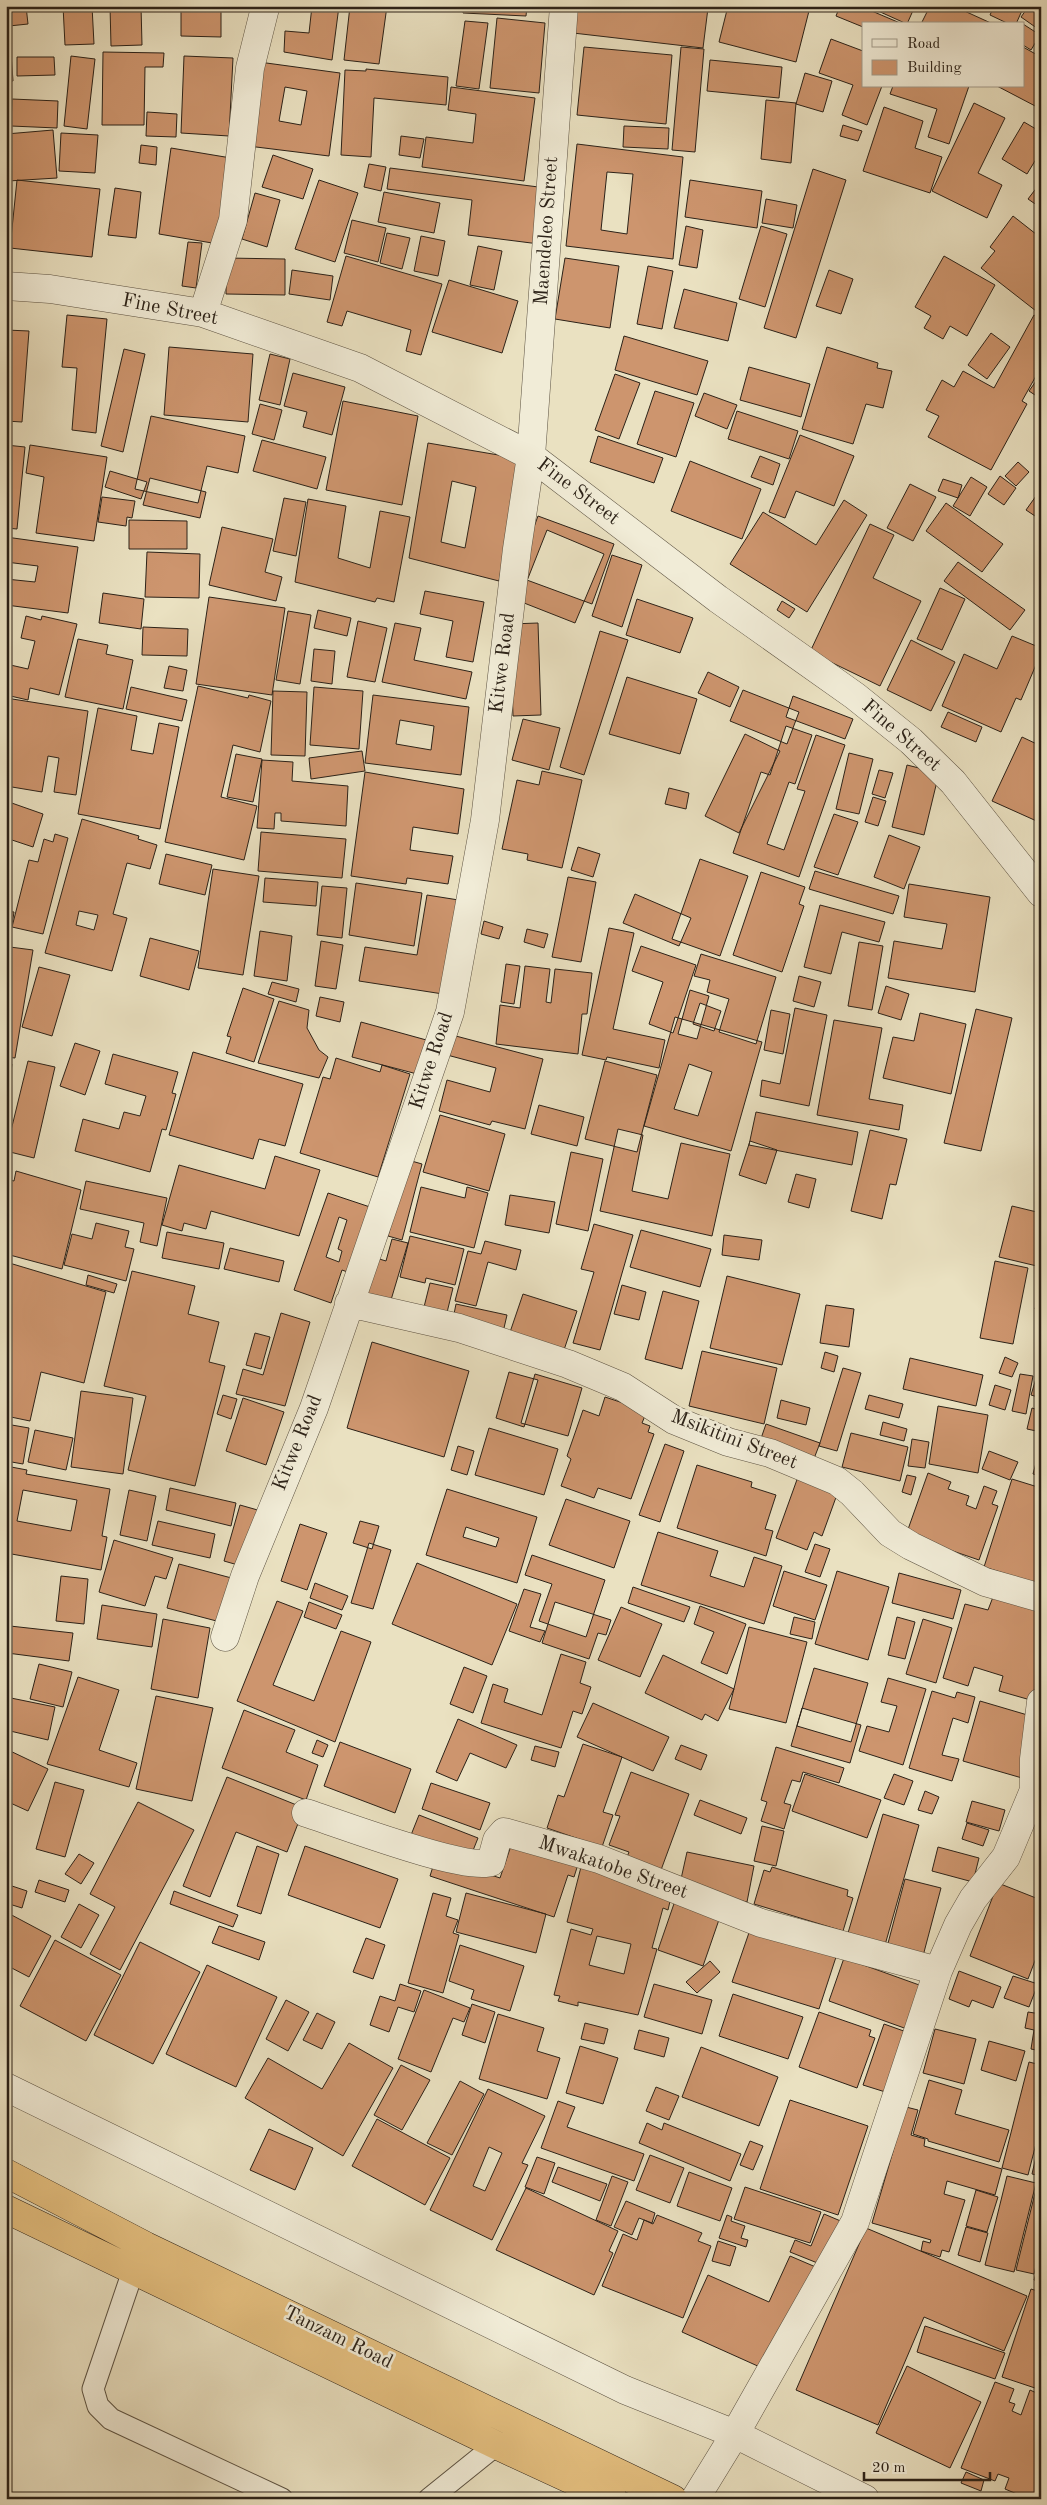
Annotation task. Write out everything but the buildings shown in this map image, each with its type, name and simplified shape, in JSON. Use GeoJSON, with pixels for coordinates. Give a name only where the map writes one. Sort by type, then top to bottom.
{"type":"FeatureCollection","features":[{"type":"Feature","properties":{"kind":"highway","name":"Tanzam Road"},"geometry":{"type":"LineString","coordinates":[[6,2173],[146,2246],[673,2499]]}},
{"type":"Feature","properties":{"kind":"highway","name":"Tanzam Road"},"geometry":{"type":"LineString","coordinates":[[6,2209],[496,2446],[613,2499]]}},
{"type":"Feature","properties":{"kind":"street","name":"Maendeleo Street"},"geometry":{"type":"LineString","coordinates":[[531,456],[564,6]]}},
{"type":"Feature","properties":{"kind":"street"},"geometry":{"type":"LineString","coordinates":[[203,313],[233,220],[250,68],[265,8]]}},
{"type":"Feature","properties":{"kind":"street","name":"Fine Street"},"geometry":{"type":"LineString","coordinates":[[6,286],[50,289],[203,313],[360,368],[531,456],[718,600],[854,696],[911,741],[953,782],[1041,893]]}},
{"type":"Feature","properties":{"kind":"street","name":"Kitwe Road"},"geometry":{"type":"LineString","coordinates":[[225,1637],[245,1576],[314,1408],[450,1012],[485,820],[517,549],[531,456]]}},
{"type":"Feature","properties":{"kind":"street","name":"Msikitini Street"},"geometry":{"type":"LineString","coordinates":[[349,1303],[459,1328],[568,1364],[622,1387],[674,1420],[728,1442],[770,1453],[837,1481],[852,1493],[890,1533],[911,1546],[985,1582],[1041,1598]]}},
{"type":"Feature","properties":{"kind":"street"},"geometry":{"type":"LineString","coordinates":[[695,2499],[735,2434],[855,2222],[938,1971],[961,1918],[973,1899],[1006,1857],[1022,1823],[1034,1790],[1034,1758],[1041,1702]]}},
{"type":"Feature","properties":{"kind":"street","name":"Mwakatobe Street"},"geometry":{"type":"LineString","coordinates":[[306,1813],[421,1851],[480,1865],[491,1862],[497,1840],[504,1832],[599,1859],[761,1923],[938,1971]]}},
{"type":"Feature","properties":{"kind":"street"},"geometry":{"type":"LineString","coordinates":[[6,2087],[625,2390],[735,2434],[865,2499]]}},
{"type":"Feature","properties":{"kind":"lane"},"geometry":{"type":"LineString","coordinates":[[133,2271],[93,2389],[98,2406],[111,2419],[282,2499]]}},
{"type":"Feature","properties":{"kind":"lane"},"geometry":{"type":"LineString","coordinates":[[428,2499],[496,2446]]}}]}
